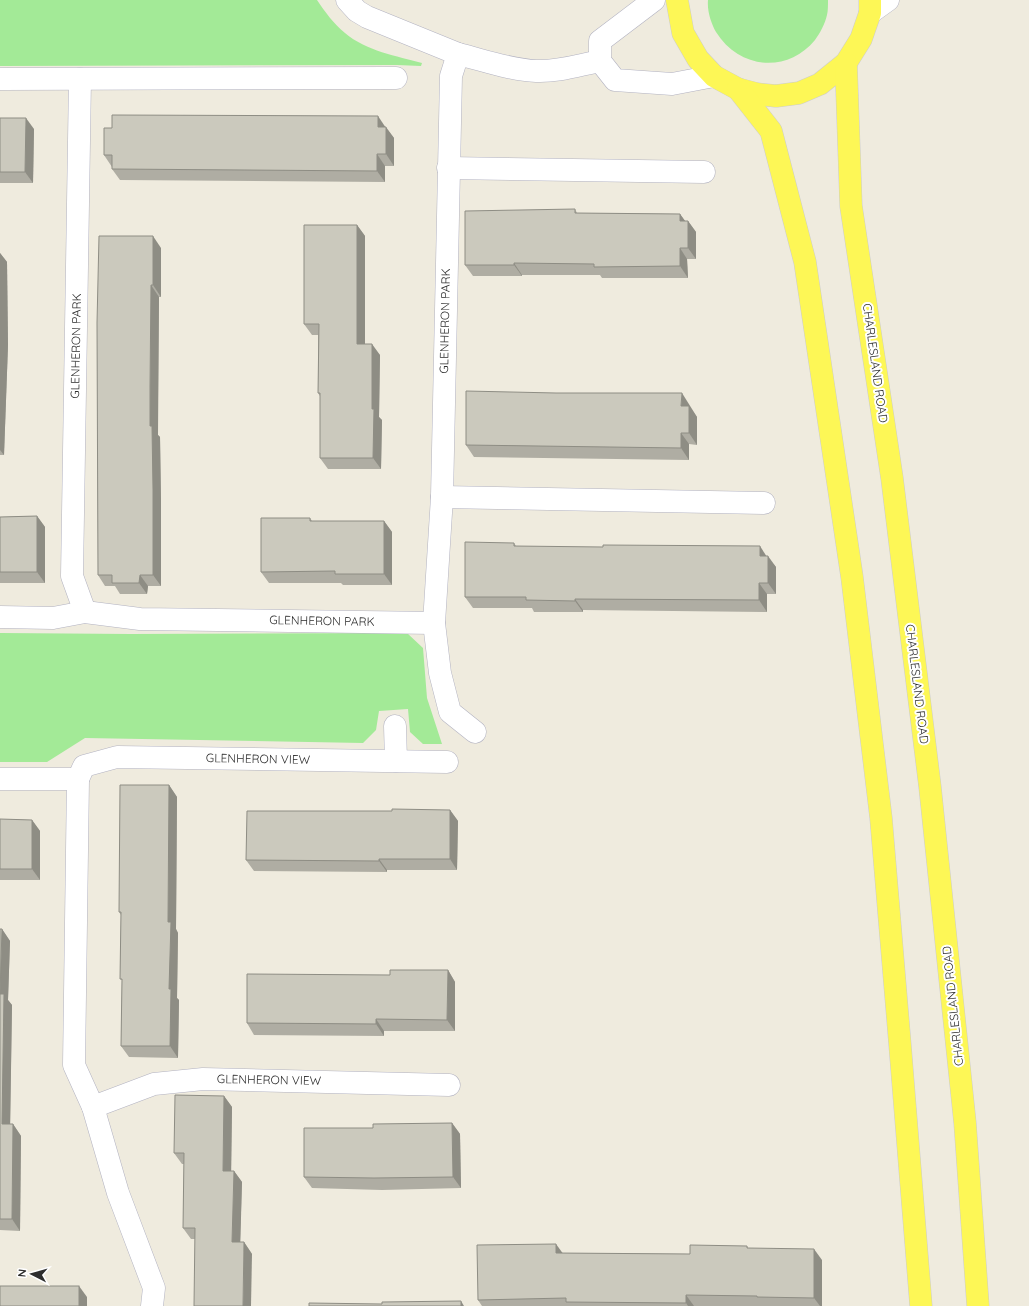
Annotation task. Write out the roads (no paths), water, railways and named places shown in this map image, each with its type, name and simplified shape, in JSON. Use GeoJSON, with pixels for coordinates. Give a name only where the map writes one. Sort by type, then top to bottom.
{"type":"FeatureCollection","features":[{"type":"Feature","properties":{"kind":"main road"},"geometry":{"type":"LineString","coordinates":[[677,0],[683,33],[698,59],[714,76],[738,89],[756,94],[776,96],[799,93],[820,84],[846,63],[861,39],[870,6]]}},
{"type":"Feature","properties":{"kind":"main road","name":"CHARLESLAND ROAD"},"geometry":{"type":"LineString","coordinates":[[846,63],[851,206],[892,478],[930,787],[965,1123],[978,1306]]}},
{"type":"Feature","properties":{"kind":"main road"},"geometry":{"type":"LineString","coordinates":[[738,89],[771,131],[806,270],[852,577],[881,818],[920,1306]]}},
{"type":"Feature","properties":{"kind":"street"},"geometry":{"type":"LineString","coordinates":[[347,0],[367,17],[458,54],[519,69],[538,71],[564,69],[600,61]]}},
{"type":"Feature","properties":{"kind":"street"},"geometry":{"type":"LineString","coordinates":[[654,0],[600,41],[600,61],[615,80],[672,84],[714,76]]}},
{"type":"Feature","properties":{"kind":"street"},"geometry":{"type":"LineString","coordinates":[[870,6],[888,0]]}},
{"type":"Feature","properties":{"kind":"street","name":"GLENHERON PARK"},"geometry":{"type":"LineString","coordinates":[[0,617],[53,618],[85,612],[140,619],[434,623],[442,497],[451,76],[458,54]]}},
{"type":"Feature","properties":{"kind":"street"},"geometry":{"type":"LineString","coordinates":[[0,79],[396,78]]}},
{"type":"Feature","properties":{"kind":"street","name":"GLENHERON PARK"},"geometry":{"type":"LineString","coordinates":[[80,79],[72,576],[85,612]]}},
{"type":"Feature","properties":{"kind":"street"},"geometry":{"type":"LineString","coordinates":[[448,168],[704,172]]}},
{"type":"Feature","properties":{"kind":"street"},"geometry":{"type":"LineString","coordinates":[[442,497],[764,502]]}},
{"type":"Feature","properties":{"kind":"street"},"geometry":{"type":"LineString","coordinates":[[434,623],[440,673],[450,712],[475,732]]}},
{"type":"Feature","properties":{"kind":"street"},"geometry":{"type":"LineString","coordinates":[[395,726],[396,761]]}},
{"type":"Feature","properties":{"kind":"street","name":"GLENHERON VIEW"},"geometry":{"type":"LineString","coordinates":[[78,779],[84,766],[117,757],[447,762]]}},
{"type":"Feature","properties":{"kind":"street"},"geometry":{"type":"LineString","coordinates":[[0,779],[78,779],[74,1065],[93,1107],[118,1193],[154,1288],[152,1306]]}},
{"type":"Feature","properties":{"kind":"street","name":"GLENHERON VIEW"},"geometry":{"type":"LineString","coordinates":[[93,1107],[154,1084],[203,1079],[449,1085]]}}]}
